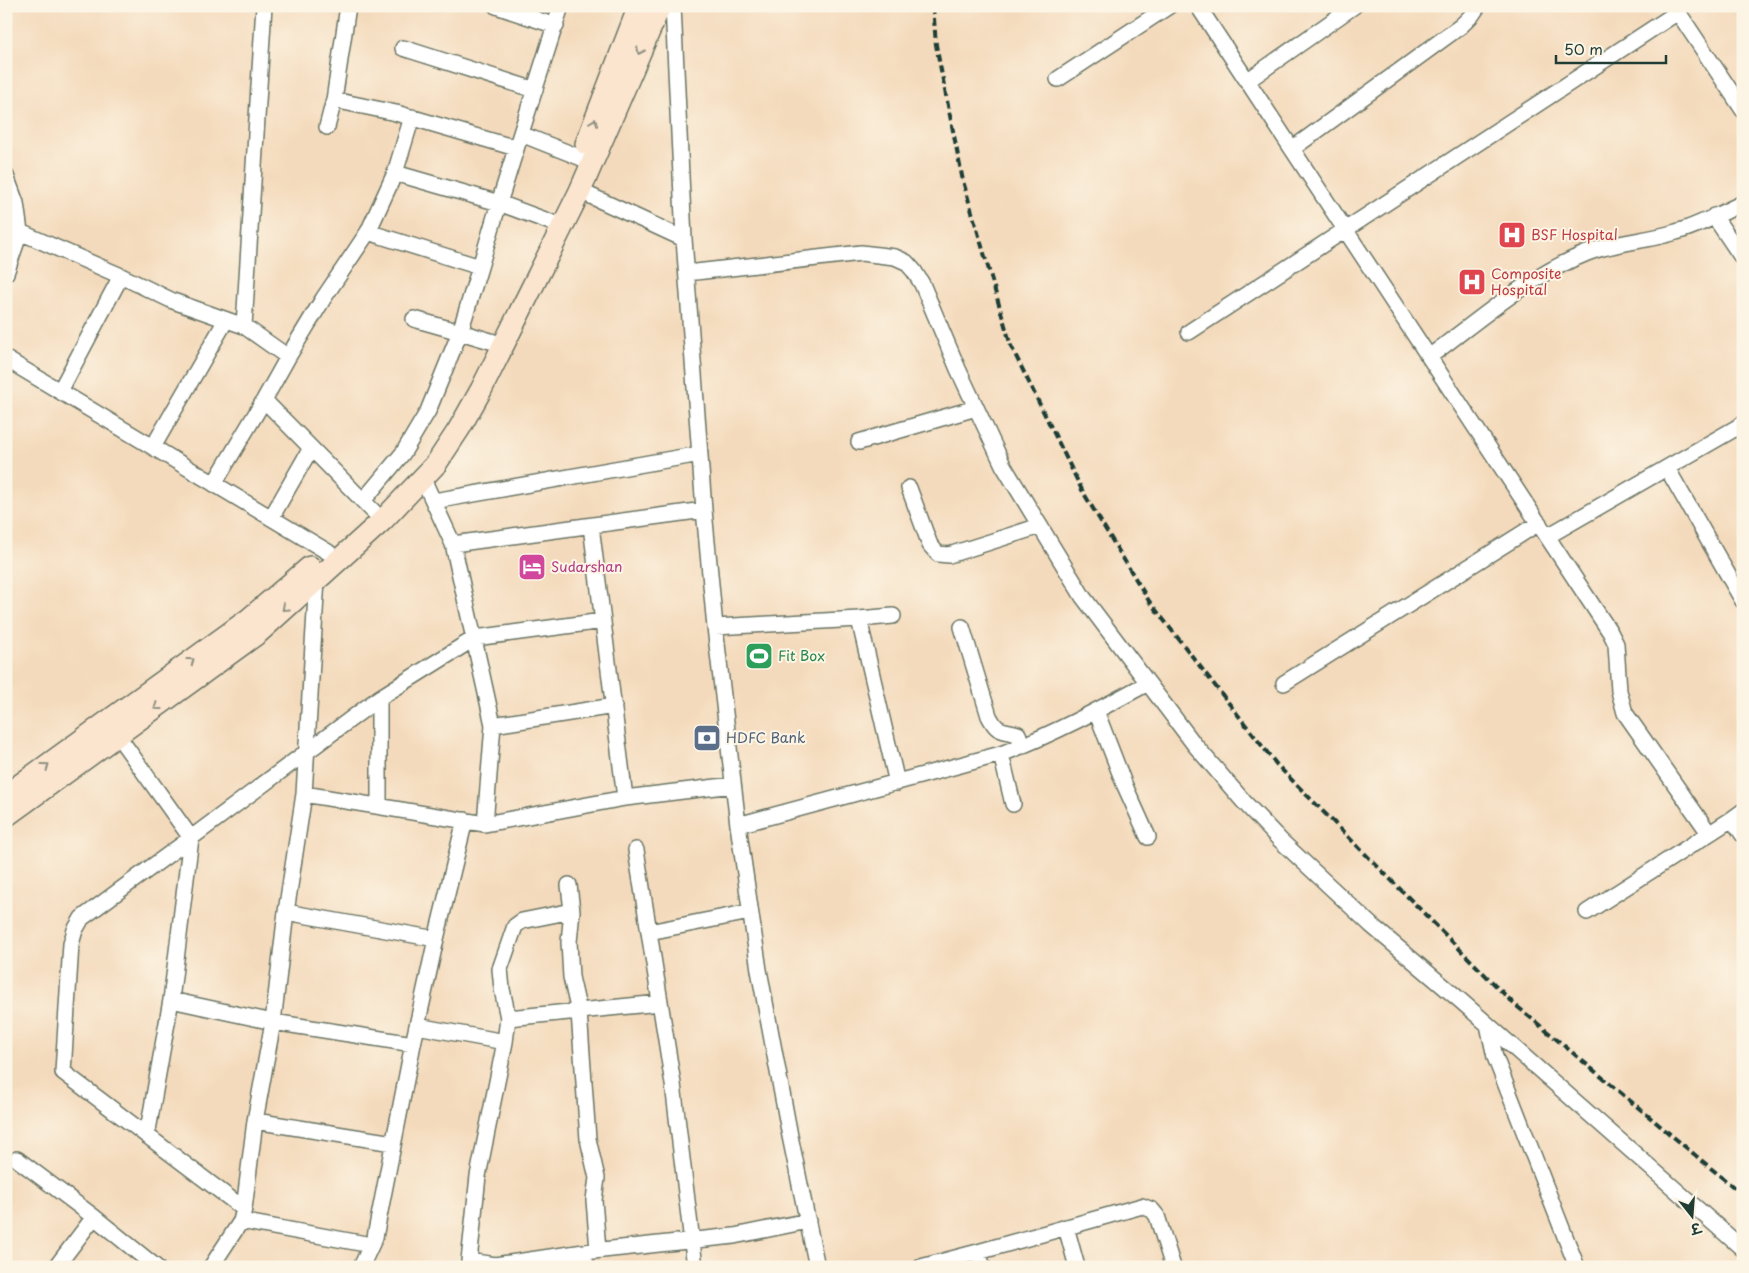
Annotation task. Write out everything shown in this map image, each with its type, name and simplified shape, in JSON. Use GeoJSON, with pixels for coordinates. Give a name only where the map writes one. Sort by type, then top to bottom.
{"type":"FeatureCollection","features":[{"type":"Feature","properties":{"kind":"main road"},"geometry":{"type":"LineString","coordinates":[[333,556],[369,507],[427,457],[450,424],[587,160],[649,9]]}},
{"type":"Feature","properties":{"kind":"main road"},"geometry":{"type":"LineString","coordinates":[[6,795],[312,574],[333,556],[383,520],[423,479],[436,464],[459,429],[481,390],[580,191],[587,160]]}},
{"type":"Feature","properties":{"kind":"main road"},"geometry":{"type":"LineString","coordinates":[[6,816],[258,633],[312,574]]}},
{"type":"Feature","properties":{"kind":"street"},"geometry":{"type":"LineString","coordinates":[[244,326],[264,6]]}},
{"type":"Feature","properties":{"kind":"street"},"geometry":{"type":"LineString","coordinates":[[327,127],[334,100],[348,6]]}},
{"type":"Feature","properties":{"kind":"street"},"geometry":{"type":"LineString","coordinates":[[496,6],[556,26]]}},
{"type":"Feature","properties":{"kind":"street"},"geometry":{"type":"LineString","coordinates":[[264,400],[369,507],[428,411],[460,332],[561,6]]}},
{"type":"Feature","properties":{"kind":"street"},"geometry":{"type":"LineString","coordinates":[[674,6],[684,239],[704,510],[715,627],[738,825],[759,970],[817,1267]]}},
{"type":"Feature","properties":{"kind":"street"},"geometry":{"type":"LineString","coordinates":[[1058,80],[1169,6]]}},
{"type":"Feature","properties":{"kind":"street"},"geometry":{"type":"LineString","coordinates":[[1198,6],[1610,632],[1616,644],[1619,691],[1625,712],[1709,833]]}},
{"type":"Feature","properties":{"kind":"street"},"geometry":{"type":"LineString","coordinates":[[1247,81],[1354,6]]}},
{"type":"Feature","properties":{"kind":"street"},"geometry":{"type":"LineString","coordinates":[[1292,149],[1461,26],[1478,6]]}},
{"type":"Feature","properties":{"kind":"street"},"geometry":{"type":"LineString","coordinates":[[649,9],[675,38]]}},
{"type":"Feature","properties":{"kind":"street"},"geometry":{"type":"LineString","coordinates":[[1189,332],[1676,9],[1743,110]]}},
{"type":"Feature","properties":{"kind":"street"},"geometry":{"type":"LineString","coordinates":[[403,48],[535,90]]}},
{"type":"Feature","properties":{"kind":"street"},"geometry":{"type":"LineString","coordinates":[[334,100],[518,141],[587,160]]}},
{"type":"Feature","properties":{"kind":"street"},"geometry":{"type":"LineString","coordinates":[[214,484],[323,299],[368,232],[395,173],[412,117]]}},
{"type":"Feature","properties":{"kind":"street"},"geometry":{"type":"LineString","coordinates":[[395,173],[499,202],[553,223]]}},
{"type":"Feature","properties":{"kind":"street"},"geometry":{"type":"LineString","coordinates":[[6,176],[16,203],[6,273]]}},
{"type":"Feature","properties":{"kind":"street"},"geometry":{"type":"LineString","coordinates":[[580,191],[684,239]]}},
{"type":"Feature","properties":{"kind":"street"},"geometry":{"type":"LineString","coordinates":[[1428,357],[1530,281],[1559,265],[1613,244],[1678,232],[1743,203]]}},
{"type":"Feature","properties":{"kind":"street"},"geometry":{"type":"LineString","coordinates":[[1714,216],[1743,259]]}},
{"type":"Feature","properties":{"kind":"street"},"geometry":{"type":"LineString","coordinates":[[13,229],[174,301],[244,326],[288,357]]}},
{"type":"Feature","properties":{"kind":"street"},"geometry":{"type":"LineString","coordinates":[[368,232],[480,267]]}},
{"type":"Feature","properties":{"kind":"street"},"geometry":{"type":"LineString","coordinates":[[687,272],[861,253],[895,257],[906,262],[922,284],[958,369],[1003,465],[1083,597],[1194,744],[1280,840],[1372,925],[1743,1249]]}},
{"type":"Feature","properties":{"kind":"street"},"geometry":{"type":"LineString","coordinates":[[60,392],[121,276]]}},
{"type":"Feature","properties":{"kind":"street"},"geometry":{"type":"LineString","coordinates":[[414,319],[494,342]]}},
{"type":"Feature","properties":{"kind":"street"},"geometry":{"type":"LineString","coordinates":[[153,447],[226,320]]}},
{"type":"Feature","properties":{"kind":"street"},"geometry":{"type":"LineString","coordinates":[[6,359],[333,556]]}},
{"type":"Feature","properties":{"kind":"street"},"geometry":{"type":"LineString","coordinates":[[860,442],[976,408]]}},
{"type":"Feature","properties":{"kind":"street"},"geometry":{"type":"LineString","coordinates":[[1548,536],[1743,424]]}},
{"type":"Feature","properties":{"kind":"street"},"geometry":{"type":"LineString","coordinates":[[271,518],[311,448]]}},
{"type":"Feature","properties":{"kind":"street"},"geometry":{"type":"LineString","coordinates":[[434,501],[700,454]]}},
{"type":"Feature","properties":{"kind":"street"},"geometry":{"type":"LineString","coordinates":[[1667,468],[1743,602]]}},
{"type":"Feature","properties":{"kind":"street"},"geometry":{"type":"LineString","coordinates":[[423,479],[453,544],[493,725],[485,824]]}},
{"type":"Feature","properties":{"kind":"street"},"geometry":{"type":"LineString","coordinates":[[909,488],[930,546],[938,554],[949,554],[1040,526]]}},
{"type":"Feature","properties":{"kind":"street"},"geometry":{"type":"LineString","coordinates":[[453,544],[704,510]]}},
{"type":"Feature","properties":{"kind":"street"},"geometry":{"type":"LineString","coordinates":[[1284,683],[1539,523]]}},
{"type":"Feature","properties":{"kind":"street"},"geometry":{"type":"LineString","coordinates":[[591,526],[625,798]]}},
{"type":"Feature","properties":{"kind":"street"},"geometry":{"type":"LineString","coordinates":[[211,1267],[243,1215],[256,1121],[273,1022],[286,912],[304,794],[312,574]]}},
{"type":"Feature","properties":{"kind":"street"},"geometry":{"type":"LineString","coordinates":[[715,627],[893,616]]}},
{"type":"Feature","properties":{"kind":"street"},"geometry":{"type":"LineString","coordinates":[[859,619],[897,783]]}},
{"type":"Feature","properties":{"kind":"street"},"geometry":{"type":"LineString","coordinates":[[371,1245],[243,1215],[147,1136],[63,1072],[71,944],[75,930],[82,918],[306,754],[379,698],[475,638],[603,621]]}},
{"type":"Feature","properties":{"kind":"street"},"geometry":{"type":"LineString","coordinates":[[962,627],[989,716],[994,726],[1000,730],[1018,734],[1023,746]]}},
{"type":"Feature","properties":{"kind":"street"},"geometry":{"type":"LineString","coordinates":[[738,825],[1001,754],[1023,746],[1096,711],[1148,683]]}},
{"type":"Feature","properties":{"kind":"street"},"geometry":{"type":"LineString","coordinates":[[379,698],[379,806]]}},
{"type":"Feature","properties":{"kind":"street"},"geometry":{"type":"LineString","coordinates":[[493,725],[614,706]]}},
{"type":"Feature","properties":{"kind":"street"},"geometry":{"type":"LineString","coordinates":[[1096,711],[1125,786],[1148,837]]}},
{"type":"Feature","properties":{"kind":"street"},"geometry":{"type":"LineString","coordinates":[[118,736],[191,838],[171,1000],[147,1136]]}},
{"type":"Feature","properties":{"kind":"street"},"geometry":{"type":"LineString","coordinates":[[1001,754],[1013,804]]}},
{"type":"Feature","properties":{"kind":"street"},"geometry":{"type":"LineString","coordinates":[[304,794],[485,824],[625,798],[733,785]]}},
{"type":"Feature","properties":{"kind":"street"},"geometry":{"type":"LineString","coordinates":[[1587,912],[1737,815],[1743,836]]}},
{"type":"Feature","properties":{"kind":"street"},"geometry":{"type":"LineString","coordinates":[[361,1267],[374,1237],[413,1044],[465,820]]}},
{"type":"Feature","properties":{"kind":"street"},"geometry":{"type":"LineString","coordinates":[[636,850],[673,1084],[695,1267]]}},
{"type":"Feature","properties":{"kind":"street"},"geometry":{"type":"LineString","coordinates":[[569,885],[572,912],[569,942],[571,977],[579,1012],[588,1139],[597,1178],[589,1256]]}},
{"type":"Feature","properties":{"kind":"street"},"geometry":{"type":"LineString","coordinates":[[286,912],[436,939]]}},
{"type":"Feature","properties":{"kind":"street"},"geometry":{"type":"LineString","coordinates":[[572,912],[522,921],[515,926],[500,969],[508,1018],[505,1042],[478,1176],[468,1264],[495,1266],[589,1256],[691,1240],[734,1236],[808,1221]]}},
{"type":"Feature","properties":{"kind":"street"},"geometry":{"type":"LineString","coordinates":[[649,932],[750,912]]}},
{"type":"Feature","properties":{"kind":"street"},"geometry":{"type":"LineString","coordinates":[[171,1000],[273,1022],[413,1044]]}},
{"type":"Feature","properties":{"kind":"street"},"geometry":{"type":"LineString","coordinates":[[508,1018],[660,1003]]}},
{"type":"Feature","properties":{"kind":"street"},"geometry":{"type":"LineString","coordinates":[[1488,1025],[1495,1057],[1577,1267]]}},
{"type":"Feature","properties":{"kind":"street"},"geometry":{"type":"LineString","coordinates":[[417,1026],[505,1042]]}},
{"type":"Feature","properties":{"kind":"street"},"geometry":{"type":"LineString","coordinates":[[256,1121],[393,1143]]}},
{"type":"Feature","properties":{"kind":"street"},"geometry":{"type":"LineString","coordinates":[[17,1159],[156,1267]]}},
{"type":"Feature","properties":{"kind":"street"},"geometry":{"type":"LineString","coordinates":[[921,1267],[1142,1206],[1152,1210],[1161,1226],[1173,1267]]}},
{"type":"Feature","properties":{"kind":"street"},"geometry":{"type":"LineString","coordinates":[[56,1267],[94,1217]]}},
{"type":"Feature","properties":{"kind":"street"},"geometry":{"type":"LineString","coordinates":[[1066,1227],[1078,1267]]}},
{"type":"Feature","properties":{"kind":"street"},"geometry":{"type":"LineString","coordinates":[[978,1252],[983,1267]]}},
{"type":"Feature","properties":{"kind":"railway"},"geometry":{"type":"LineString","coordinates":[[933,6],[936,45],[963,181],[1011,346],[1083,492],[1149,601],[1277,765],[1513,1003],[1743,1195]]}},
{"type":"Feature","properties":{"kind":"place","name":"BSF Hospital"},"geometry":{"type":"Point","coordinates":[1512,235]}},
{"type":"Feature","properties":{"kind":"place","name":"Composite Hospital"},"geometry":{"type":"Point","coordinates":[1472,282]}},
{"type":"Feature","properties":{"kind":"place","name":"Sudarshan"},"geometry":{"type":"Point","coordinates":[532,567]}},
{"type":"Feature","properties":{"kind":"place","name":"Fit Box"},"geometry":{"type":"Point","coordinates":[759,656]}},
{"type":"Feature","properties":{"kind":"place","name":"HDFC Bank"},"geometry":{"type":"Point","coordinates":[707,738]}}]}
